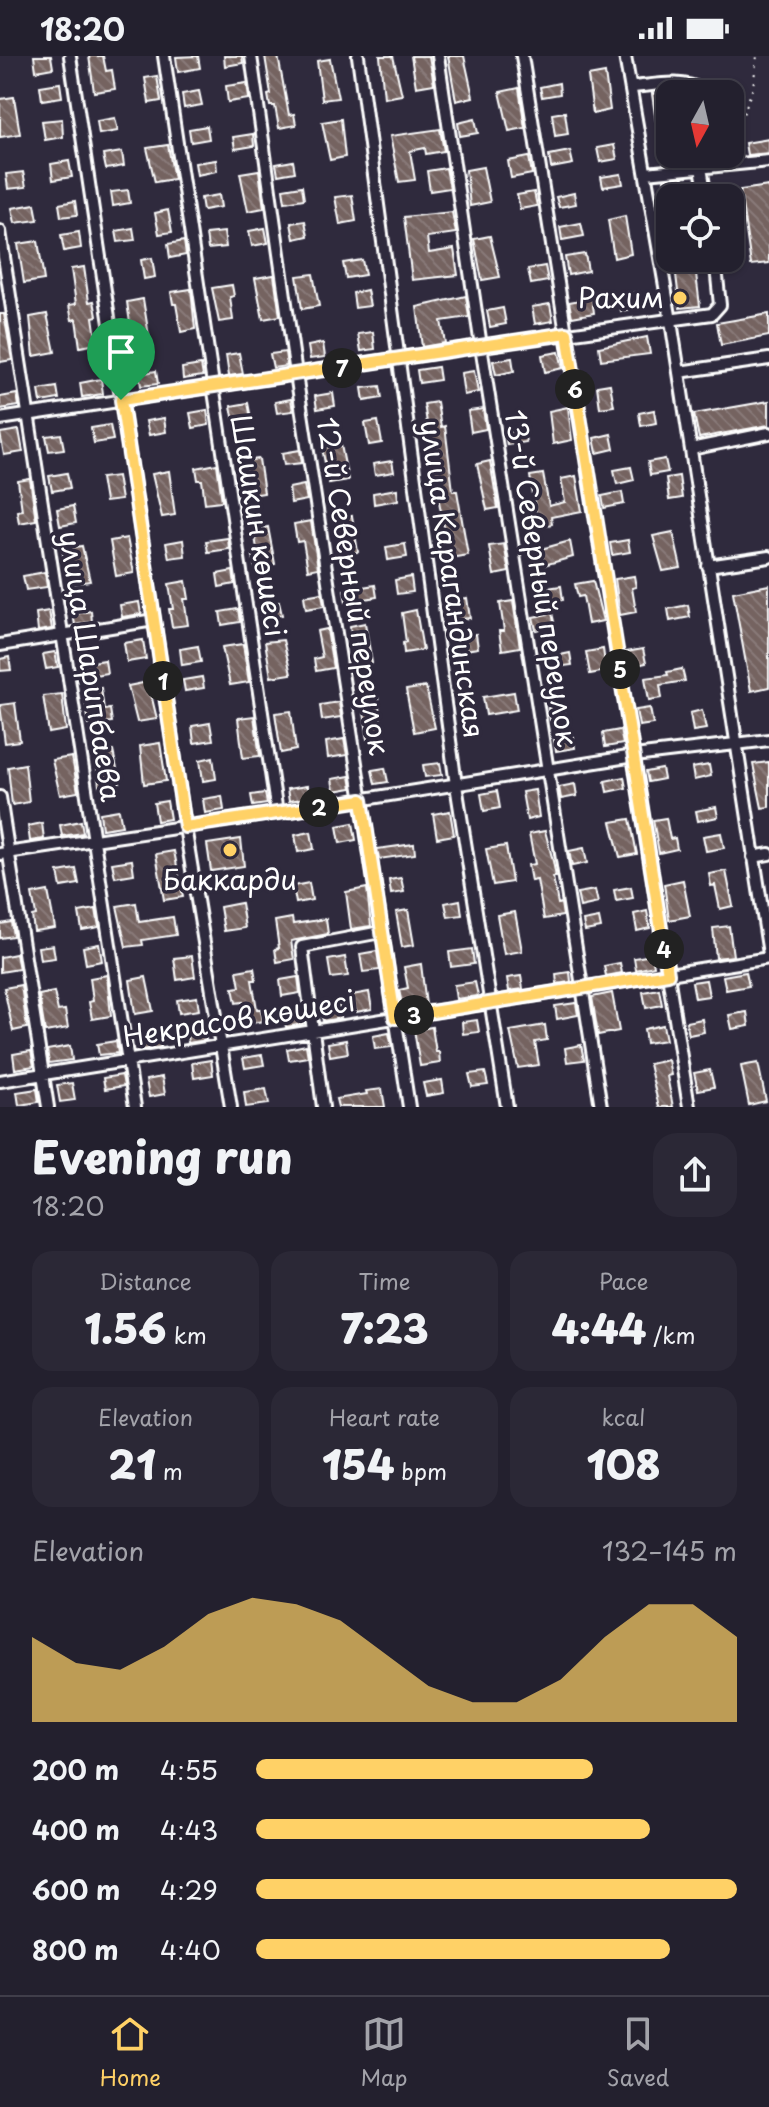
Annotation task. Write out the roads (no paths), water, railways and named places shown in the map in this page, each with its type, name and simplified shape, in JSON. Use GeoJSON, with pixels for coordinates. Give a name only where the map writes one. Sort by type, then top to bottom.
{"type":"FeatureCollection","features":[{"type":"Feature","properties":{"kind":"street"},"geometry":{"type":"LineString","coordinates":[[70,56],[185,827],[231,1107]]}},
{"type":"Feature","properties":{"kind":"street","name":"Шашкин көшесі"},"geometry":{"type":"LineString","coordinates":[[164,56],[277,813]]}},
{"type":"Feature","properties":{"kind":"street","name":"12-й Северный переулок"},"geometry":{"type":"LineString","coordinates":[[251,56],[296,374],[409,1107]]}},
{"type":"Feature","properties":{"kind":"street","name":"улица Карагандинская"},"geometry":{"type":"LineString","coordinates":[[358,56],[456,785],[507,1107]]}},
{"type":"Feature","properties":{"kind":"street","name":"13-й Северный переулок"},"geometry":{"type":"LineString","coordinates":[[438,56],[601,1107]]}},
{"type":"Feature","properties":{"kind":"street"},"geometry":{"type":"LineString","coordinates":[[522,56],[689,1107]]}},
{"type":"Feature","properties":{"kind":"street"},"geometry":{"type":"LineString","coordinates":[[625,56],[671,321],[769,956]]}},
{"type":"Feature","properties":{"kind":"street"},"geometry":{"type":"LineString","coordinates":[[631,87],[656,86]]}},
{"type":"Feature","properties":{"kind":"street"},"geometry":{"type":"LineString","coordinates":[[744,163],[769,161]]}},
{"type":"Feature","properties":{"kind":"street"},"geometry":{"type":"LineString","coordinates":[[646,173],[689,168]]}},
{"type":"Feature","properties":{"kind":"street","name":"улица Шарипбаева"},"geometry":{"type":"LineString","coordinates":[[0,231],[135,1107]]}},
{"type":"Feature","properties":{"kind":"street"},"geometry":{"type":"LineString","coordinates":[[0,419],[712,314],[718,311],[721,299],[717,272]]}},
{"type":"Feature","properties":{"kind":"street"},"geometry":{"type":"LineString","coordinates":[[679,372],[769,359]]}},
{"type":"Feature","properties":{"kind":"street"},"geometry":{"type":"LineString","coordinates":[[691,449],[769,433]]}},
{"type":"Feature","properties":{"kind":"street"},"geometry":{"type":"LineString","coordinates":[[708,566],[769,557]]}},
{"type":"Feature","properties":{"kind":"street"},"geometry":{"type":"LineString","coordinates":[[0,645],[154,620]]}},
{"type":"Feature","properties":{"kind":"street"},"geometry":{"type":"LineString","coordinates":[[4,853],[634,756],[769,740]]}},
{"type":"Feature","properties":{"kind":"street"},"geometry":{"type":"LineString","coordinates":[[0,797],[4,853],[48,1107]]}},
{"type":"Feature","properties":{"kind":"street"},"geometry":{"type":"LineString","coordinates":[[753,857],[769,854]]}},
{"type":"Feature","properties":{"kind":"street"},"geometry":{"type":"LineString","coordinates":[[323,1107],[302,947],[381,932]]}},
{"type":"Feature","properties":{"kind":"street","name":"Некрасов көшесі"},"geometry":{"type":"LineString","coordinates":[[0,1081],[769,956]]}},
{"type":"Feature","properties":{"kind":"place","name":"Рахим"},"geometry":{"type":"Point","coordinates":[680,298]}},
{"type":"Feature","properties":{"kind":"place","name":"Баккарди"},"geometry":{"type":"Point","coordinates":[230,850]}}]}
